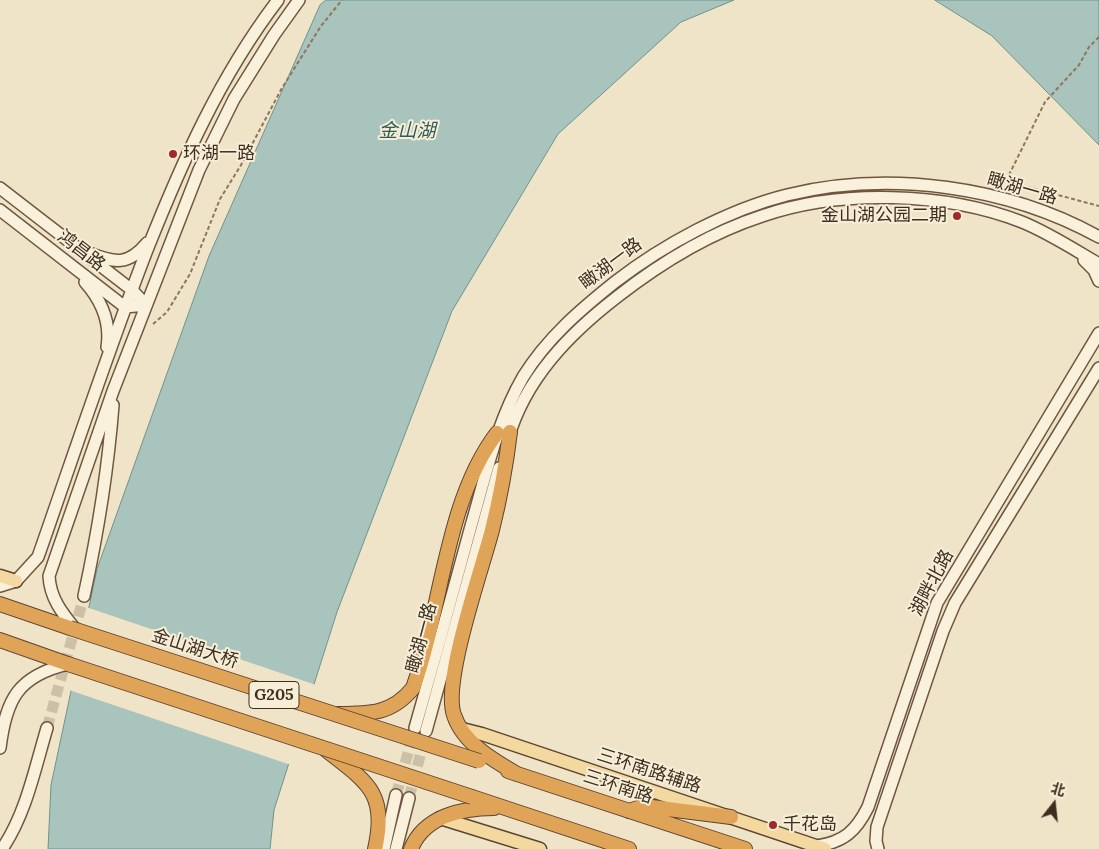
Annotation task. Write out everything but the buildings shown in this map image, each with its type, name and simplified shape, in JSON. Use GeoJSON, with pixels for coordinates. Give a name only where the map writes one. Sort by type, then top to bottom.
{"type":"FeatureCollection","features":[{"type":"Feature","properties":{"kind":"highway"},"geometry":{"type":"LineString","coordinates":[[333,714],[381,712],[403,701],[413,688],[462,503],[484,450],[503,433]]}},
{"type":"Feature","properties":{"kind":"highway"},"geometry":{"type":"LineString","coordinates":[[503,433],[507,460],[492,529],[452,682],[451,702],[454,716],[478,748],[517,774]]}},
{"type":"Feature","properties":{"kind":"highway","name":"G205"},"geometry":{"type":"LineString","coordinates":[[0,604],[73,629]]}},
{"type":"Feature","properties":{"kind":"highway","name":"金山湖大桥"},"geometry":{"type":"LineString","coordinates":[[73,629],[479,761]]}},
{"type":"Feature","properties":{"kind":"highway","name":"G205"},"geometry":{"type":"LineString","coordinates":[[0,640],[504,807],[614,846],[629,849]]}},
{"type":"Feature","properties":{"kind":"highway"},"geometry":{"type":"LineString","coordinates":[[323,748],[354,772],[372,792],[378,802],[380,816],[375,849]]}},
{"type":"Feature","properties":{"kind":"highway","name":"三环南路"},"geometry":{"type":"LineString","coordinates":[[479,761],[745,849]]}},
{"type":"Feature","properties":{"kind":"highway"},"geometry":{"type":"LineString","coordinates":[[629,811],[644,806],[731,817]]}},
{"type":"Feature","properties":{"kind":"highway"},"geometry":{"type":"LineString","coordinates":[[411,849],[414,841],[426,827],[440,818],[460,810],[504,807]]}},
{"type":"Feature","properties":{"kind":"main road"},"geometry":{"type":"LineString","coordinates":[[0,576],[16,581]]}},
{"type":"Feature","properties":{"kind":"main road","name":"三环南路辅路"},"geometry":{"type":"LineString","coordinates":[[462,729],[482,734],[821,848]]}},
{"type":"Feature","properties":{"kind":"main road"},"geometry":{"type":"LineString","coordinates":[[440,818],[540,849]]}},
{"type":"Feature","properties":{"kind":"street"},"geometry":{"type":"LineString","coordinates":[[0,586],[16,581],[38,556],[125,307],[178,172],[222,85],[259,25],[278,0]]}},
{"type":"Feature","properties":{"kind":"street"},"geometry":{"type":"LineString","coordinates":[[73,629],[59,608],[50,589],[50,576],[114,391],[199,170],[230,108],[274,35],[299,0]]}},
{"type":"Feature","properties":{"kind":"street","name":"瞰湖一路"},"geometry":{"type":"LineString","coordinates":[[421,730],[503,433],[520,384],[544,348],[567,321],[661,249],[723,219],[786,195],[841,185],[936,186],[1027,206],[1073,223],[1099,237]]}},
{"type":"Feature","properties":{"kind":"street"},"geometry":{"type":"LineString","coordinates":[[0,188],[132,290],[146,304]]}},
{"type":"Feature","properties":{"kind":"street","name":"瞰湖一路"},"geometry":{"type":"LineString","coordinates":[[503,433],[530,386],[548,362],[598,312],[644,277],[676,257],[762,216],[810,204],[857,198],[910,198],[965,206],[1023,222],[1099,264]]}},
{"type":"Feature","properties":{"kind":"street","name":"鸿昌路"},"geometry":{"type":"LineString","coordinates":[[0,210],[125,307]]}},
{"type":"Feature","properties":{"kind":"street"},"geometry":{"type":"LineString","coordinates":[[79,249],[100,257],[124,261],[141,250],[154,233]]}},
{"type":"Feature","properties":{"kind":"street"},"geometry":{"type":"LineString","coordinates":[[1077,251],[1094,270],[1099,281]]}},
{"type":"Feature","properties":{"kind":"street"},"geometry":{"type":"LineString","coordinates":[[69,263],[94,292],[105,315],[108,339],[105,364]]}},
{"type":"Feature","properties":{"kind":"street"},"geometry":{"type":"LineString","coordinates":[[125,307],[146,304]]}},
{"type":"Feature","properties":{"kind":"street"},"geometry":{"type":"LineString","coordinates":[[1092,345],[1099,324]]}},
{"type":"Feature","properties":{"kind":"street","name":"湖畔北路"},"geometry":{"type":"LineString","coordinates":[[821,848],[842,841],[860,824],[868,807],[937,603],[1099,333]]}},
{"type":"Feature","properties":{"kind":"street","name":"湖畔北路"},"geometry":{"type":"LineString","coordinates":[[878,849],[876,841],[877,827],[943,630],[956,603],[1099,368]]}},
{"type":"Feature","properties":{"kind":"street"},"geometry":{"type":"LineString","coordinates":[[84,596],[99,530],[109,462],[114,391]]}},
{"type":"Feature","properties":{"kind":"street"},"geometry":{"type":"LineString","coordinates":[[3,720],[22,686],[36,674],[68,664]]}},
{"type":"Feature","properties":{"kind":"street"},"geometry":{"type":"LineString","coordinates":[[0,706],[3,720],[0,748]]}},
{"type":"Feature","properties":{"kind":"street"},"geometry":{"type":"LineString","coordinates":[[2,849],[10,838],[30,785],[47,728]]}},
{"type":"Feature","properties":{"kind":"street"},"geometry":{"type":"LineString","coordinates":[[384,849],[396,795]]}},
{"type":"Feature","properties":{"kind":"street"},"geometry":{"type":"LineString","coordinates":[[396,849],[409,798]]}},
{"type":"Feature","properties":{"kind":"path"},"geometry":{"type":"LineString","coordinates":[[153,324],[167,312],[190,274],[220,199],[241,165],[282,88],[321,26],[342,0]]}},
{"type":"Feature","properties":{"kind":"path"},"geometry":{"type":"LineString","coordinates":[[1099,37],[1090,47],[1079,65],[1045,102],[1006,181],[1099,206]]}},
{"type":"Feature","properties":{"kind":"water","name":"金山湖"},"geometry":{"type":"Polygon","coordinates":[[[326,0],[734,0],[681,22],[558,134],[452,311],[337,612],[274,810],[270,849],[48,849],[51,785],[97,569],[209,256],[320,5],[326,0]]]}},
{"type":"Feature","properties":{"kind":"water"},"geometry":{"type":"Polygon","coordinates":[[[935,0],[1099,0],[1099,145],[992,36],[935,0]]]}},
{"type":"Feature","properties":{"kind":"pier"},"geometry":{"type":"Polygon","coordinates":[[[86,607],[316,685],[291,765],[69,690],[86,607]]]}},
{"type":"Feature","properties":{"kind":"tunnel"},"geometry":{"type":"LineString","coordinates":[[47,728],[84,596]]}},
{"type":"Feature","properties":{"kind":"tunnel"},"geometry":{"type":"LineString","coordinates":[[396,795],[414,732]]}},
{"type":"Feature","properties":{"kind":"tunnel"},"geometry":{"type":"LineString","coordinates":[[409,798],[425,737]]}},
{"type":"Feature","properties":{"kind":"place","name":"环湖一路"},"geometry":{"type":"Point","coordinates":[173,154]}},
{"type":"Feature","properties":{"kind":"place","name":"金山湖公园二期"},"geometry":{"type":"Point","coordinates":[957,216]}},
{"type":"Feature","properties":{"kind":"place","name":"千花岛"},"geometry":{"type":"Point","coordinates":[773,825]}}]}
